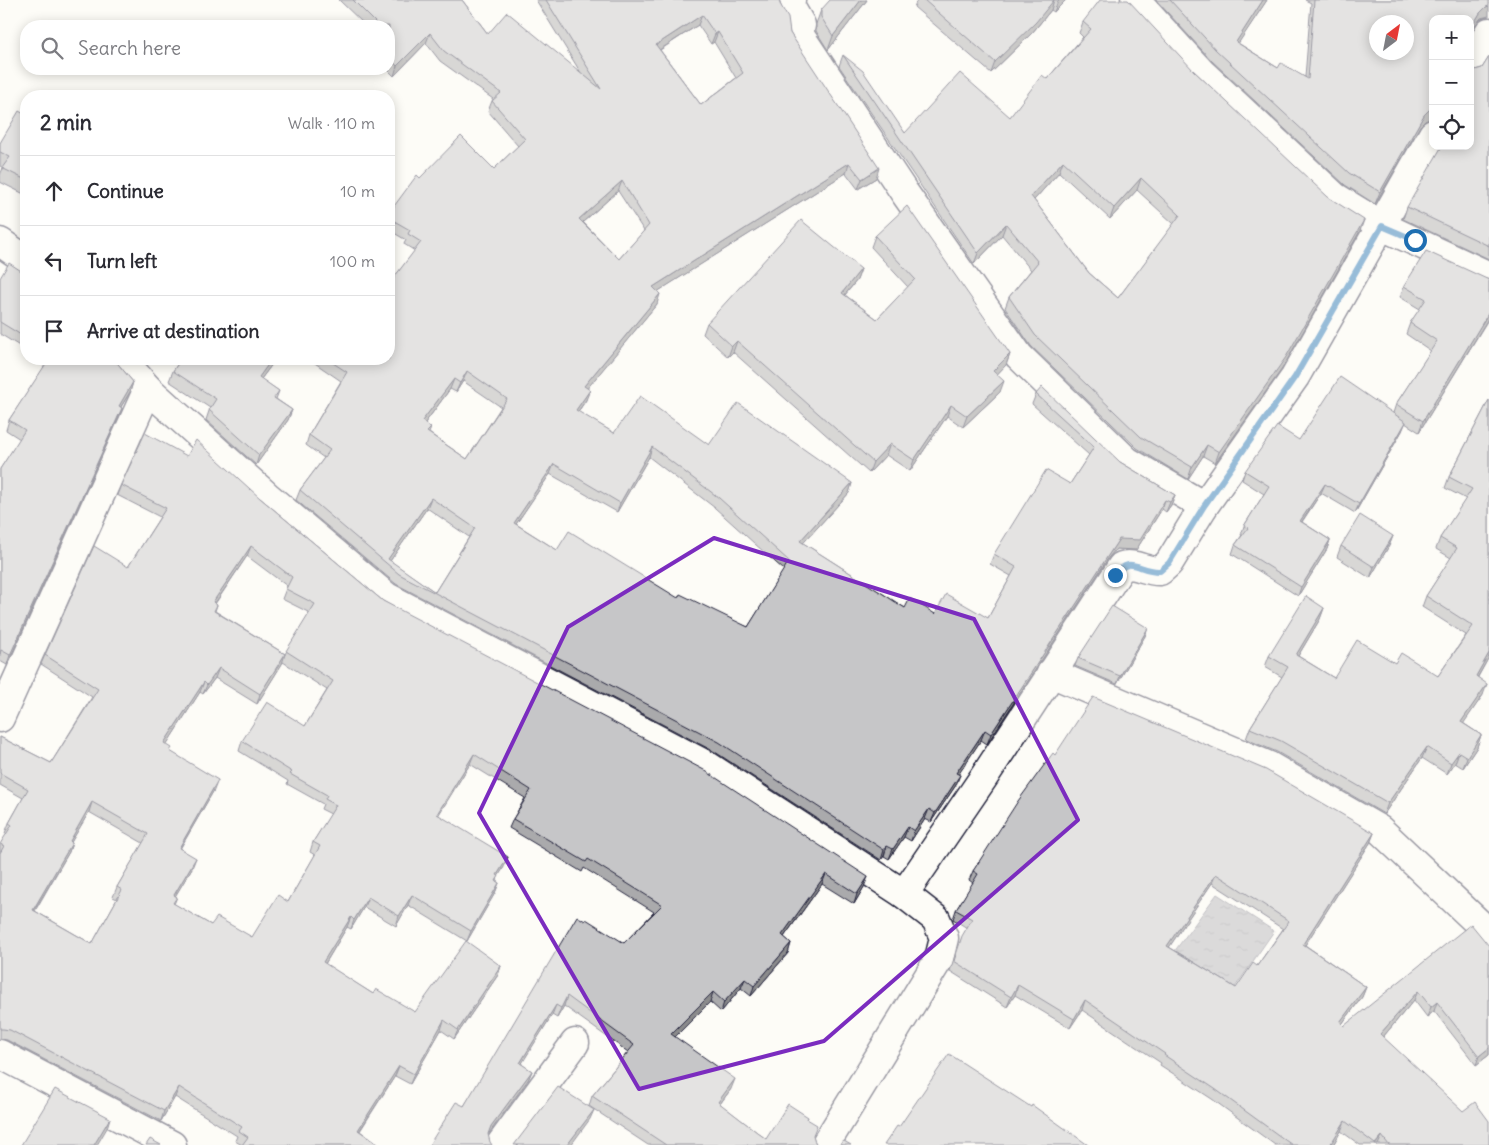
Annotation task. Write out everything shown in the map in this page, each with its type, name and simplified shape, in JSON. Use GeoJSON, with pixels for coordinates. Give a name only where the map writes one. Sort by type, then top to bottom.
{"type":"FeatureCollection","features":[{"type":"Feature","properties":{"kind":"street"},"geometry":{"type":"LineString","coordinates":[[791,0],[790,6],[801,24],[799,34],[904,192],[1019,356],[1126,461],[1204,506]]}},
{"type":"Feature","properties":{"kind":"street"},"geometry":{"type":"LineString","coordinates":[[1135,0],[1201,72],[1328,191],[1382,226],[1489,276]]}},
{"type":"Feature","properties":{"kind":"street"},"geometry":{"type":"LineString","coordinates":[[1473,60],[1489,32]]}},
{"type":"Feature","properties":{"kind":"street"},"geometry":{"type":"LineString","coordinates":[[904,894],[1122,566],[1129,564],[1149,572],[1160,571],[1169,563],[1204,506],[1295,377],[1429,141]]}},
{"type":"Feature","properties":{"kind":"street"},"geometry":{"type":"LineString","coordinates":[[0,242],[20,256]]}},
{"type":"Feature","properties":{"kind":"street"},"geometry":{"type":"LineString","coordinates":[[127,365],[148,389],[267,496],[386,597],[708,766],[904,894],[936,919],[944,938],[939,959],[825,1145]]}},
{"type":"Feature","properties":{"kind":"street"},"geometry":{"type":"LineString","coordinates":[[0,718],[148,389]]}},
{"type":"Feature","properties":{"kind":"street"},"geometry":{"type":"LineString","coordinates":[[1051,673],[1269,766],[1380,830],[1489,933]]}},
{"type":"Feature","properties":{"kind":"street"},"geometry":{"type":"LineString","coordinates":[[500,1145],[575,1043]]}},
{"type":"Feature","properties":{"kind":"street"},"geometry":{"type":"LineString","coordinates":[[0,1054],[172,1145]]}},
{"type":"Feature","properties":{"kind":"highlighted area"},"geometry":{"type":"Polygon","coordinates":[[[714,538],[974,619],[1078,820],[824,1041],[639,1089],[479,813],[568,627],[714,538]]]}},
{"type":"Feature","properties":{"kind":"water"},"geometry":{"type":"Polygon","coordinates":[[[1217,894],[1274,931],[1233,990],[1174,952],[1217,894]]]}},
{"type":"Feature","properties":{"kind":"building"},"geometry":{"type":"Polygon","coordinates":[[[353,0],[462,0],[488,34],[507,12],[601,89],[546,0],[779,0],[788,18],[790,33],[879,168],[862,179],[849,163],[653,287],[660,294],[584,386],[590,390],[576,410],[614,433],[640,396],[709,445],[738,403],[852,483],[800,541],[905,608],[910,598],[935,614],[946,594],[988,618],[1016,567],[994,554],[1046,470],[1070,484],[1094,447],[1036,394],[1042,387],[1120,462],[1175,495],[1170,502],[1165,500],[1140,540],[1119,539],[991,734],[985,730],[956,773],[960,775],[935,813],[929,809],[914,831],[908,827],[893,849],[887,846],[884,850],[719,742],[399,574],[300,490],[330,450],[309,435],[347,372],[336,365],[395,365],[395,276],[421,242],[408,234],[410,230],[395,221],[395,205],[417,175],[420,178],[461,136],[494,169],[525,139],[492,101],[501,93],[444,51],[430,33],[397,66],[395,64],[395,20],[373,20],[353,0]],[[702,15],[656,45],[701,105],[743,73],[718,32],[715,34],[702,15]],[[622,181],[579,219],[619,259],[649,225],[622,181]],[[467,371],[460,383],[454,379],[422,421],[431,428],[427,432],[467,459],[507,399],[467,371]],[[652,447],[620,503],[554,464],[514,523],[557,550],[569,531],[678,598],[680,594],[748,627],[789,561],[719,498],[652,447]],[[431,498],[388,559],[435,592],[475,528],[431,498]]]}},
{"type":"Feature","properties":{"kind":"building"},"geometry":{"type":"Polygon","coordinates":[[[830,0],[861,0],[833,36],[821,17],[821,10],[830,0]]]}},
{"type":"Feature","properties":{"kind":"building"},"geometry":{"type":"Polygon","coordinates":[[[924,0],[1054,0],[1036,22],[995,62],[924,0]]]}},
{"type":"Feature","properties":{"kind":"building"},"geometry":{"type":"Polygon","coordinates":[[[1100,0],[1128,0],[1194,71],[1328,197],[1364,220],[1286,357],[1219,452],[1207,445],[1192,467],[1141,437],[1035,335],[1009,297],[1038,262],[1006,224],[978,253],[843,55],[863,71],[905,133],[960,73],[1010,117],[1042,75],[1047,79],[1091,29],[1083,22],[1100,0]],[[1063,161],[1031,196],[1089,273],[1118,298],[1180,215],[1141,178],[1114,208],[1063,161]]]}},
{"type":"Feature","properties":{"kind":"building"},"geometry":{"type":"Polygon","coordinates":[[[1170,0],[1263,0],[1236,42],[1278,68],[1281,63],[1308,79],[1314,0],[1489,0],[1489,6],[1480,13],[1474,23],[1474,15],[1429,15],[1429,110],[1424,115],[1380,192],[1349,173],[1216,50],[1170,0]]]}},
{"type":"Feature","properties":{"kind":"building"},"geometry":{"type":"Polygon","coordinates":[[[1489,57],[1489,246],[1407,207],[1440,150],[1474,150],[1474,70],[1482,68],[1489,57]]]}},
{"type":"Feature","properties":{"kind":"building"},"geometry":{"type":"Polygon","coordinates":[[[20,112],[20,177],[2,168],[10,157],[0,152],[0,143],[20,112]]]}},
{"type":"Feature","properties":{"kind":"building"},"geometry":{"type":"Polygon","coordinates":[[[907,206],[1010,354],[993,371],[1004,381],[967,416],[951,405],[914,460],[890,444],[873,462],[737,341],[732,346],[707,323],[801,220],[861,269],[842,293],[877,319],[915,279],[875,236],[907,206]]]}},
{"type":"Feature","properties":{"kind":"building"},"geometry":{"type":"Polygon","coordinates":[[[1426,251],[1489,280],[1489,312],[1423,421],[1396,404],[1437,341],[1410,323],[1426,299],[1404,286],[1426,251]]]}},
{"type":"Feature","properties":{"kind":"building"},"geometry":{"type":"Polygon","coordinates":[[[9,263],[20,270],[20,334],[0,322],[0,278],[9,263]]]}},
{"type":"Feature","properties":{"kind":"building"},"geometry":{"type":"Polygon","coordinates":[[[45,365],[119,365],[133,382],[119,406],[122,408],[10,655],[1,650],[0,654],[0,469],[25,430],[9,420],[45,365]]]}},
{"type":"Feature","properties":{"kind":"building"},"geometry":{"type":"Polygon","coordinates":[[[177,365],[268,365],[259,377],[279,391],[274,398],[292,410],[259,455],[209,410],[216,399],[173,371],[177,365]]]}},
{"type":"Feature","properties":{"kind":"building"},"geometry":{"type":"Polygon","coordinates":[[[1340,377],[1406,422],[1359,504],[1325,484],[1300,521],[1330,540],[1301,587],[1235,545],[1248,528],[1244,526],[1269,486],[1245,471],[1277,426],[1299,440],[1340,377]]]}},
{"type":"Feature","properties":{"kind":"building"},"geometry":{"type":"Polygon","coordinates":[[[1489,400],[1489,653],[1476,676],[1487,684],[1461,722],[1481,735],[1467,757],[1459,752],[1451,763],[1427,747],[1388,803],[1281,741],[1250,728],[1288,667],[1269,656],[1306,596],[1324,608],[1296,655],[1334,678],[1357,640],[1395,663],[1401,653],[1438,676],[1473,626],[1426,596],[1457,548],[1440,538],[1472,489],[1449,477],[1489,400]]]}},
{"type":"Feature","properties":{"kind":"building"},"geometry":{"type":"Polygon","coordinates":[[[145,433],[187,456],[196,440],[260,498],[383,601],[704,770],[868,877],[857,894],[826,874],[782,935],[791,943],[754,986],[745,979],[724,1002],[713,992],[671,1034],[735,1079],[718,1102],[766,1139],[788,1104],[817,1125],[813,1135],[817,1145],[666,1145],[592,1096],[634,1045],[567,996],[561,1008],[556,1005],[520,1063],[532,1071],[491,1126],[488,1134],[492,1145],[429,1145],[456,1102],[464,1106],[577,916],[585,921],[586,919],[624,943],[662,905],[588,859],[586,862],[513,819],[531,790],[474,754],[437,814],[508,857],[497,875],[499,876],[496,881],[499,883],[471,931],[412,895],[399,916],[368,897],[354,920],[351,917],[323,962],[373,994],[376,989],[415,1012],[466,941],[501,966],[458,1030],[444,1020],[414,1074],[399,1066],[358,1130],[379,1145],[242,1145],[248,1137],[239,1131],[242,1127],[179,1087],[164,1111],[10,1030],[0,1029],[0,853],[4,846],[0,844],[12,825],[9,823],[28,789],[0,773],[0,737],[51,763],[98,689],[45,655],[94,546],[128,567],[166,508],[121,485],[145,433]],[[251,546],[213,602],[217,605],[214,611],[285,654],[260,694],[219,668],[207,685],[204,682],[164,743],[172,748],[170,751],[218,780],[179,848],[196,858],[174,895],[177,897],[173,903],[211,925],[217,917],[252,937],[278,895],[288,902],[320,846],[313,842],[336,805],[325,799],[327,795],[290,774],[292,772],[242,741],[267,702],[305,726],[333,681],[286,651],[315,604],[286,589],[292,577],[251,546]],[[92,802],[70,841],[72,843],[33,910],[92,944],[122,890],[117,887],[148,834],[92,802]]]}},
{"type":"Feature","properties":{"kind":"building"},"geometry":{"type":"Polygon","coordinates":[[[1360,515],[1393,536],[1374,567],[1341,546],[1360,515]]]}},
{"type":"Feature","properties":{"kind":"building"},"geometry":{"type":"Polygon","coordinates":[[[1112,606],[1148,628],[1120,676],[1078,658],[1112,606]]]}},
{"type":"Feature","properties":{"kind":"building"},"geometry":{"type":"Polygon","coordinates":[[[1093,697],[1266,770],[1374,833],[1303,944],[1366,987],[1340,1022],[1344,1026],[1471,924],[1489,946],[1489,1048],[1479,1056],[1437,1002],[1431,1007],[1418,991],[1380,1034],[1463,1111],[1475,1102],[1489,1121],[1489,1145],[1389,1145],[1382,1136],[1375,1144],[1345,1121],[1330,1145],[1292,1145],[1215,1089],[1085,1000],[1074,1019],[1018,985],[1011,997],[954,961],[962,936],[972,919],[956,910],[978,874],[973,871],[1018,801],[1053,753],[1055,755],[1093,697]],[[1216,874],[1167,946],[1236,988],[1253,963],[1257,966],[1289,921],[1216,874]]]}},
{"type":"Feature","properties":{"kind":"building"},"geometry":{"type":"Polygon","coordinates":[[[949,1054],[1031,1107],[1032,1105],[1088,1145],[884,1145],[897,1126],[899,1127],[949,1054]]]}},
{"type":"Feature","properties":{"kind":"building"},"geometry":{"type":"Polygon","coordinates":[[[558,1087],[594,1110],[567,1145],[514,1145],[558,1087]]]}},
{"type":"Feature","properties":{"kind":"building"},"geometry":{"type":"Polygon","coordinates":[[[55,1089],[110,1118],[94,1145],[21,1145],[55,1089]]]}},
{"type":"Feature","properties":{"kind":"building"},"geometry":{"type":"Polygon","coordinates":[[[150,1139],[161,1145],[146,1145],[150,1139]]]}},
{"type":"Feature","properties":{"kind":"building"},"geometry":{"type":"Polygon","coordinates":[[[844,1141],[851,1145],[839,1145],[844,1141]]]}},
{"type":"Feature","properties":{"kind":"route"},"geometry":{"type":"LineString","coordinates":[[1115,575],[1122,566],[1129,564],[1149,572],[1160,571],[1169,563],[1204,506],[1295,377],[1382,226],[1415,240]]}}]}
